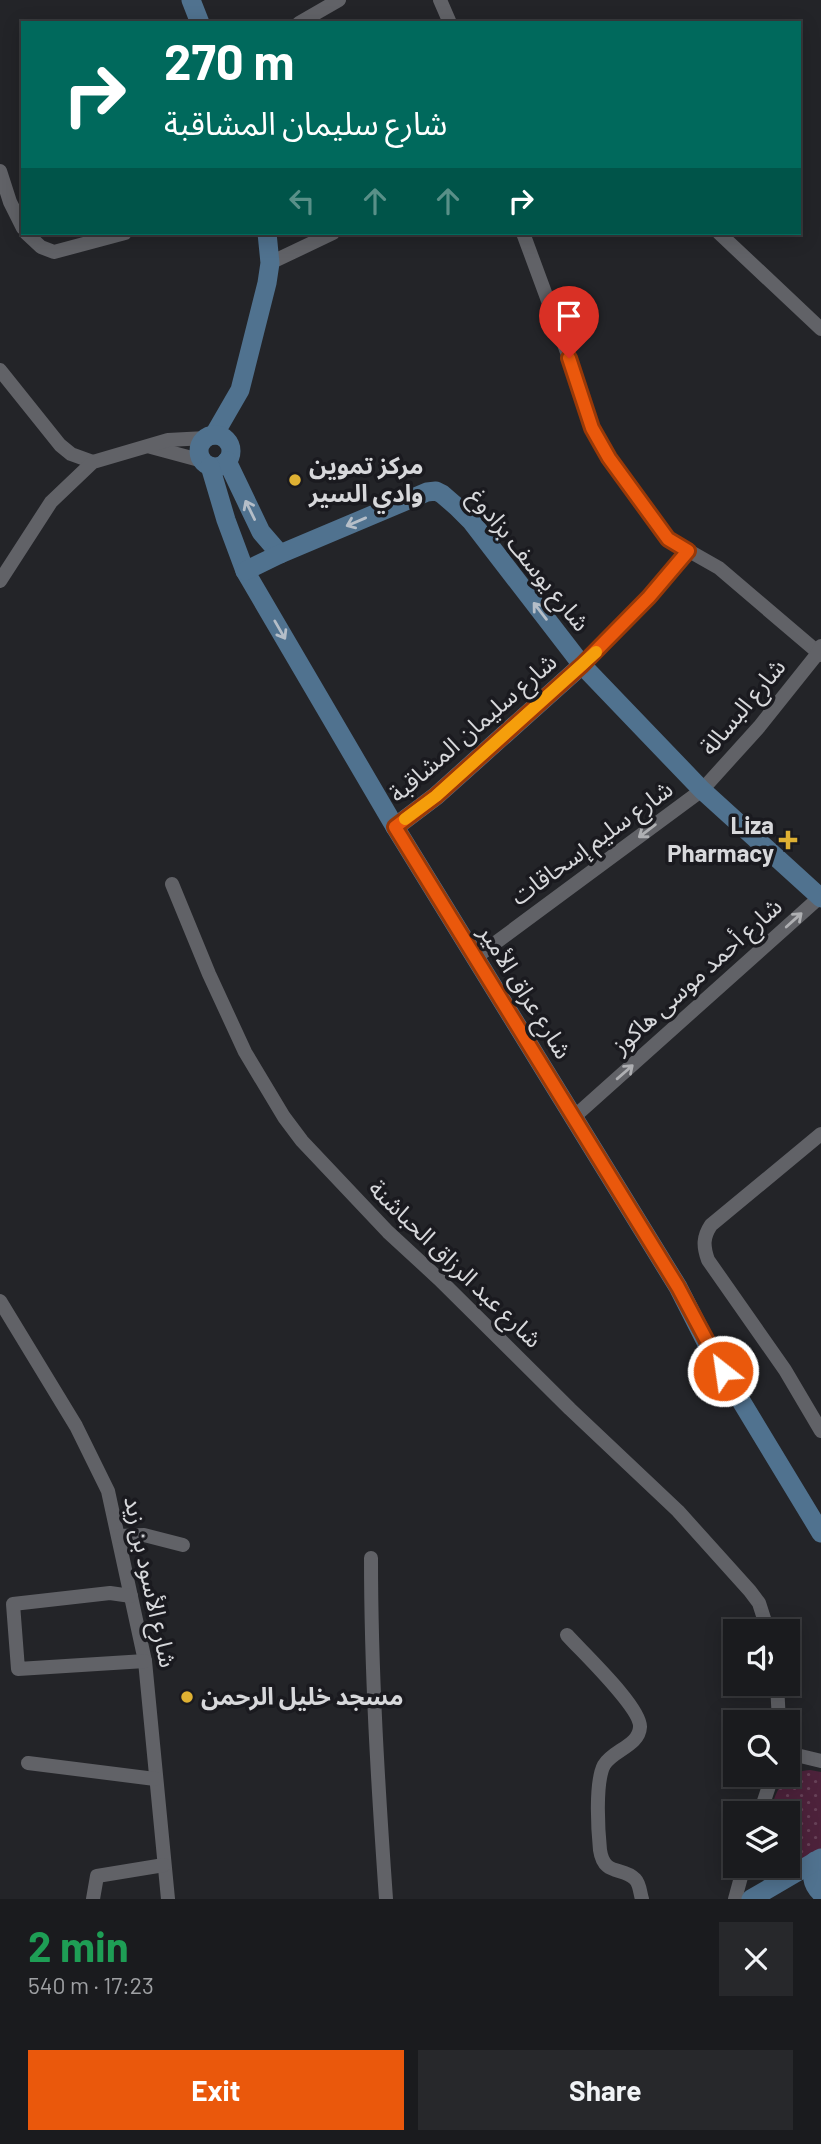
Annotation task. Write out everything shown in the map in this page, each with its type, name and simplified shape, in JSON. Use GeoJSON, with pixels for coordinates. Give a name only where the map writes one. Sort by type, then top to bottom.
{"type":"FeatureCollection","features":[{"type":"Feature","properties":{"kind":"main road"},"geometry":{"type":"LineString","coordinates":[[191,0],[199,21]]}},
{"type":"Feature","properties":{"kind":"main road"},"geometry":{"type":"LineString","coordinates":[[245,571],[280,554],[261,532],[215,450],[243,396],[240,390],[267,283],[270,263],[267,235]]}},
{"type":"Feature","properties":{"kind":"main road","name":"شارع عراق الأمير"},"geometry":{"type":"LineString","coordinates":[[215,450],[226,520],[245,571],[395,827],[678,1287],[709,1348],[821,1533]]}},
{"type":"Feature","properties":{"kind":"main road","name":"شارع يوسف بزادوغ"},"geometry":{"type":"LineString","coordinates":[[280,554],[427,492],[436,491],[442,494],[471,521],[582,665],[702,790],[821,897]]}},
{"type":"Feature","properties":{"kind":"main road","name":"شارع سليمان المشاقبة"},"geometry":{"type":"LineString","coordinates":[[395,827],[436,796],[582,665]]}},
{"type":"Feature","properties":{"kind":"main road"},"geometry":{"type":"LineString","coordinates":[[818,1859],[812,1878],[821,1893]]}},
{"type":"Feature","properties":{"kind":"main road"},"geometry":{"type":"LineString","coordinates":[[751,1899],[818,1859]]}},
{"type":"Feature","properties":{"kind":"street"},"geometry":{"type":"LineString","coordinates":[[302,21],[338,0]]}},
{"type":"Feature","properties":{"kind":"street"},"geometry":{"type":"LineString","coordinates":[[440,0],[449,21]]}},
{"type":"Feature","properties":{"kind":"street"},"geometry":{"type":"LineString","coordinates":[[0,171],[21,225]]}},
{"type":"Feature","properties":{"kind":"street"},"geometry":{"type":"LineString","coordinates":[[28,235],[41,247],[54,252],[118,235]]}},
{"type":"Feature","properties":{"kind":"street"},"geometry":{"type":"LineString","coordinates":[[270,263],[329,235]]}},
{"type":"Feature","properties":{"kind":"street"},"geometry":{"type":"LineString","coordinates":[[524,235],[578,382],[592,428],[600,444],[659,529],[668,539],[727,575],[820,651]]}},
{"type":"Feature","properties":{"kind":"street"},"geometry":{"type":"LineString","coordinates":[[721,235],[821,329]]}},
{"type":"Feature","properties":{"kind":"street"},"geometry":{"type":"LineString","coordinates":[[0,370],[60,445],[71,454],[93,462]]}},
{"type":"Feature","properties":{"kind":"street"},"geometry":{"type":"LineString","coordinates":[[0,582],[51,502],[93,462],[179,438],[215,450]]}},
{"type":"Feature","properties":{"kind":"street"},"geometry":{"type":"LineString","coordinates":[[149,446],[215,450]]}},
{"type":"Feature","properties":{"kind":"street"},"geometry":{"type":"LineString","coordinates":[[582,665],[649,597],[688,551]]}},
{"type":"Feature","properties":{"kind":"street","name":"شارع البسالة"},"geometry":{"type":"LineString","coordinates":[[702,790],[759,727],[820,651]]}},
{"type":"Feature","properties":{"kind":"street","name":"شارع سليم إسحاقات"},"geometry":{"type":"LineString","coordinates":[[475,958],[702,790]]}},
{"type":"Feature","properties":{"kind":"street","name":"شارع عبد الرزاق الحباشنة"},"geometry":{"type":"LineString","coordinates":[[172,884],[245,1052],[284,1117],[302,1141],[388,1232],[678,1511],[750,1591],[759,1603],[764,1619]]}},
{"type":"Feature","properties":{"kind":"street","name":"شارع أحمد موسى هاكوز"},"geometry":{"type":"LineString","coordinates":[[574,1117],[821,897]]}},
{"type":"Feature","properties":{"kind":"street"},"geometry":{"type":"LineString","coordinates":[[821,1134],[719,1217],[706,1232],[704,1248],[708,1260],[785,1370],[821,1431]]}},
{"type":"Feature","properties":{"kind":"street","name":"شارع الأسود بن زيد"},"geometry":{"type":"LineString","coordinates":[[0,1301],[76,1426],[108,1491],[145,1661],[168,1899]]}},
{"type":"Feature","properties":{"kind":"street"},"geometry":{"type":"LineString","coordinates":[[119,1536],[144,1535],[183,1545]]}},
{"type":"Feature","properties":{"kind":"street"},"geometry":{"type":"LineString","coordinates":[[371,1558],[371,1643],[386,1899]]}},
{"type":"Feature","properties":{"kind":"street"},"geometry":{"type":"LineString","coordinates":[[131,1596],[110,1593],[13,1604],[18,1669],[145,1661]]}},
{"type":"Feature","properties":{"kind":"street"},"geometry":{"type":"LineString","coordinates":[[567,1635],[624,1697],[634,1709],[639,1721],[636,1738],[603,1767],[598,1793],[602,1858],[610,1868],[634,1878],[642,1899]]}},
{"type":"Feature","properties":{"kind":"street"},"geometry":{"type":"LineString","coordinates":[[800,1756],[821,1761]]}},
{"type":"Feature","properties":{"kind":"street"},"geometry":{"type":"LineString","coordinates":[[29,1763],[156,1779]]}},
{"type":"Feature","properties":{"kind":"street"},"geometry":{"type":"LineString","coordinates":[[93,1899],[97,1876],[164,1865]]}},
{"type":"Feature","properties":{"kind":"street"},"geometry":{"type":"LineString","coordinates":[[735,1899],[741,1878]]}},
{"type":"Feature","properties":{"kind":"shaded area"},"geometry":{"type":"Polygon","coordinates":[[[800,1771],[821,1772],[821,1854],[800,1864],[800,1801],[773,1801],[780,1787],[800,1787],[800,1771]]]}},
{"type":"Feature","properties":{"kind":"slow traffic"},"geometry":{"type":"LineString","coordinates":[[405,819],[436,796],[596,652]]}},
{"type":"Feature","properties":{"kind":"place","name":"مركز تموين وادي السير"},"geometry":{"type":"Point","coordinates":[295,480]}},
{"type":"Feature","properties":{"kind":"place","name":"Liza Pharmacy"},"geometry":{"type":"Point","coordinates":[788,840]}},
{"type":"Feature","properties":{"kind":"place","name":"مسجد خليل الرحمن"},"geometry":{"type":"Point","coordinates":[187,1697]}},
{"type":"Feature","properties":{"kind":"route"},"geometry":{"type":"LineString","coordinates":[[569,358],[592,428],[600,444],[659,529],[677,546],[688,551],[649,597],[582,665],[436,796],[395,827],[678,1287],[723,1371]]}}]}
